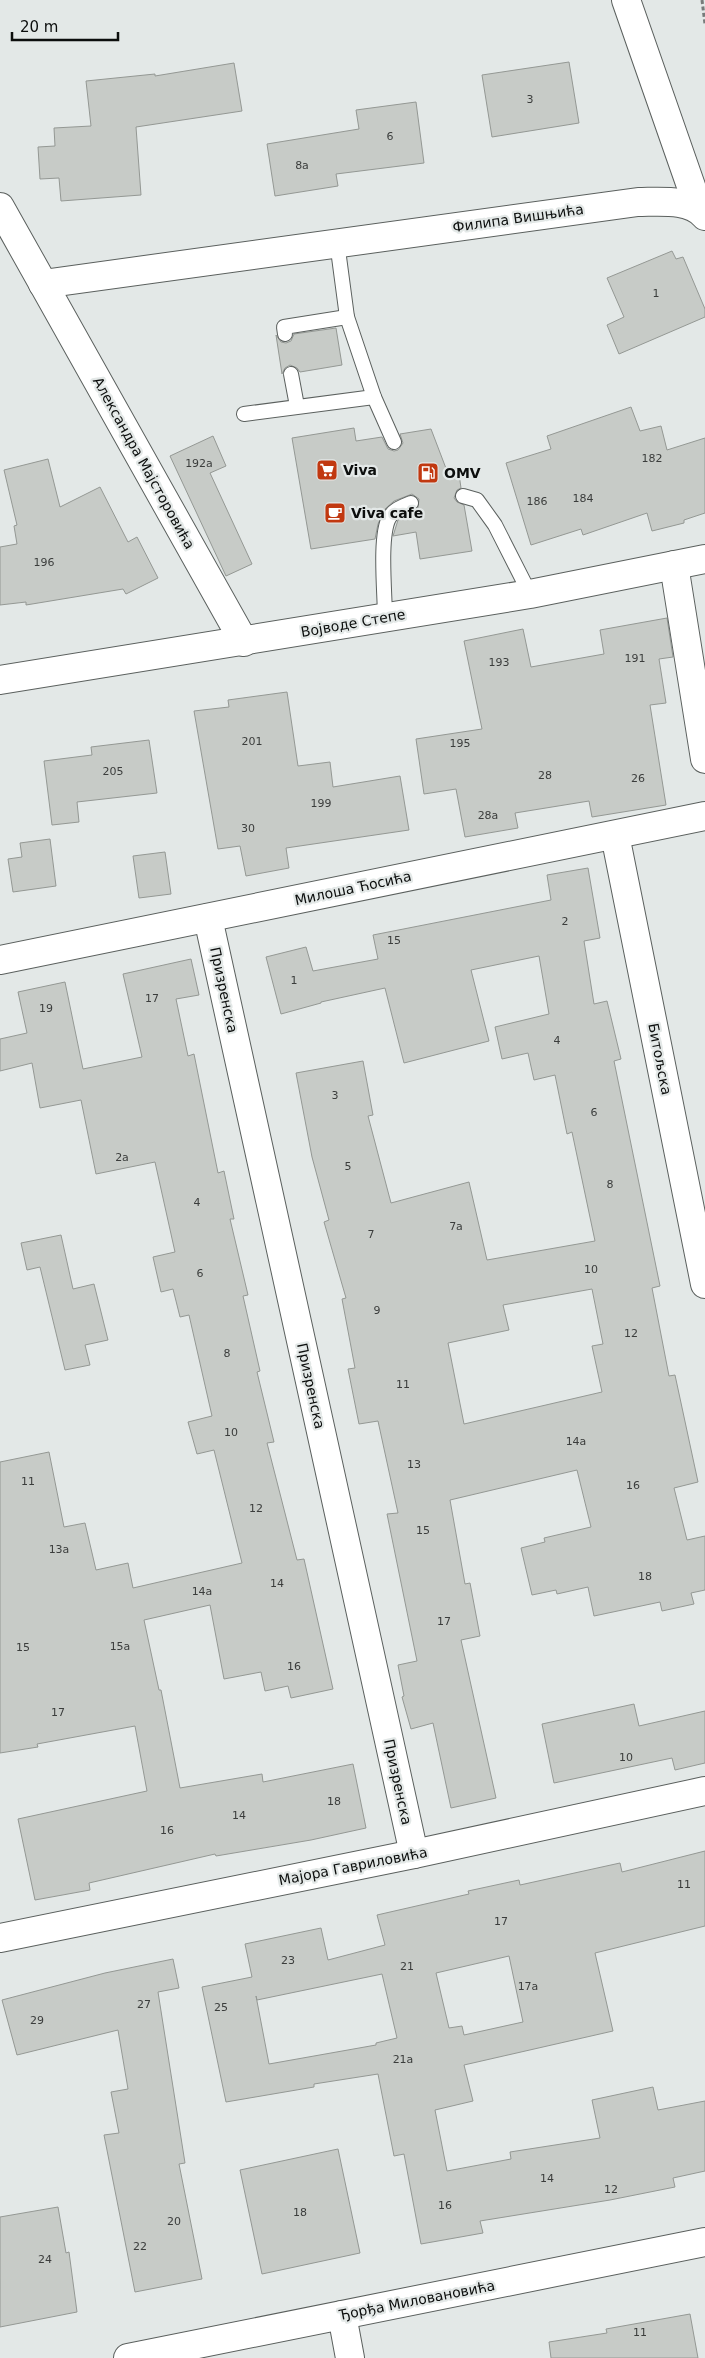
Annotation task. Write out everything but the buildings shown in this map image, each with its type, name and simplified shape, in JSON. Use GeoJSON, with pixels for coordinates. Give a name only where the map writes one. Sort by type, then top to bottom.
{"type":"FeatureCollection","features":[{"type":"Feature","properties":{"kind":"street","name":"Филипа Вишњића"},"geometry":{"type":"LineString","coordinates":[[626,0],[702,212]]}},
{"type":"Feature","properties":{"kind":"street","name":"Филипа Вишњића"},"geometry":{"type":"LineString","coordinates":[[337,242],[638,202],[671,202],[702,212]]}},
{"type":"Feature","properties":{"kind":"street","name":"Александра Мајсторовића"},"geometry":{"type":"LineString","coordinates":[[0,207],[244,642]]}},
{"type":"Feature","properties":{"kind":"street"},"geometry":{"type":"LineString","coordinates":[[43,284],[337,242]]}},
{"type":"Feature","properties":{"kind":"street","name":"Војводе Степе"},"geometry":{"type":"LineString","coordinates":[[0,680],[244,642],[530,594],[705,559]]}},
{"type":"Feature","properties":{"kind":"street"},"geometry":{"type":"LineString","coordinates":[[674,565],[705,759]]}},
{"type":"Feature","properties":{"kind":"street","name":"Милоша Ћосића"},"geometry":{"type":"LineString","coordinates":[[0,960],[705,816]]}},
{"type":"Feature","properties":{"kind":"street","name":"Битољска"},"geometry":{"type":"LineString","coordinates":[[615,835],[705,1284]]}},
{"type":"Feature","properties":{"kind":"street","name":"Призренска"},"geometry":{"type":"LineString","coordinates":[[208,918],[414,1854]]}},
{"type":"Feature","properties":{"kind":"street","name":"Мајора Гавриловића"},"geometry":{"type":"LineString","coordinates":[[0,1938],[414,1854],[705,1791]]}},
{"type":"Feature","properties":{"kind":"street","name":"Ђорђа Миловановића"},"geometry":{"type":"LineString","coordinates":[[128,2358],[705,2242]]}},
{"type":"Feature","properties":{"kind":"street"},"geometry":{"type":"LineString","coordinates":[[342,2315],[350,2358]]}},
{"type":"Feature","properties":{"kind":"lane"},"geometry":{"type":"LineString","coordinates":[[337,242],[347,317],[374,397],[394,442]]}},
{"type":"Feature","properties":{"kind":"lane"},"geometry":{"type":"LineString","coordinates":[[285,334],[284,326],[347,317]]}},
{"type":"Feature","properties":{"kind":"lane"},"geometry":{"type":"LineString","coordinates":[[292,374],[297,406]]}},
{"type":"Feature","properties":{"kind":"lane"},"geometry":{"type":"LineString","coordinates":[[244,414],[374,397]]}},
{"type":"Feature","properties":{"kind":"lane"},"geometry":{"type":"LineString","coordinates":[[462,496],[477,500],[496,525],[530,594]]}},
{"type":"Feature","properties":{"kind":"lane"},"geometry":{"type":"LineString","coordinates":[[385,618],[383,538],[388,519],[395,510],[411,503]]}},
{"type":"Feature","properties":{"kind":"path"},"geometry":{"type":"LineString","coordinates":[[702,0],[705,24]]}},
{"type":"Feature","properties":{"kind":"place","name":"Viva"},"geometry":{"type":"Point","coordinates":[327,470]}},
{"type":"Feature","properties":{"kind":"place","name":"OMV"},"geometry":{"type":"Point","coordinates":[428,473]}},
{"type":"Feature","properties":{"kind":"place","name":"Viva cafe"},"geometry":{"type":"Point","coordinates":[335,513]}}]}
